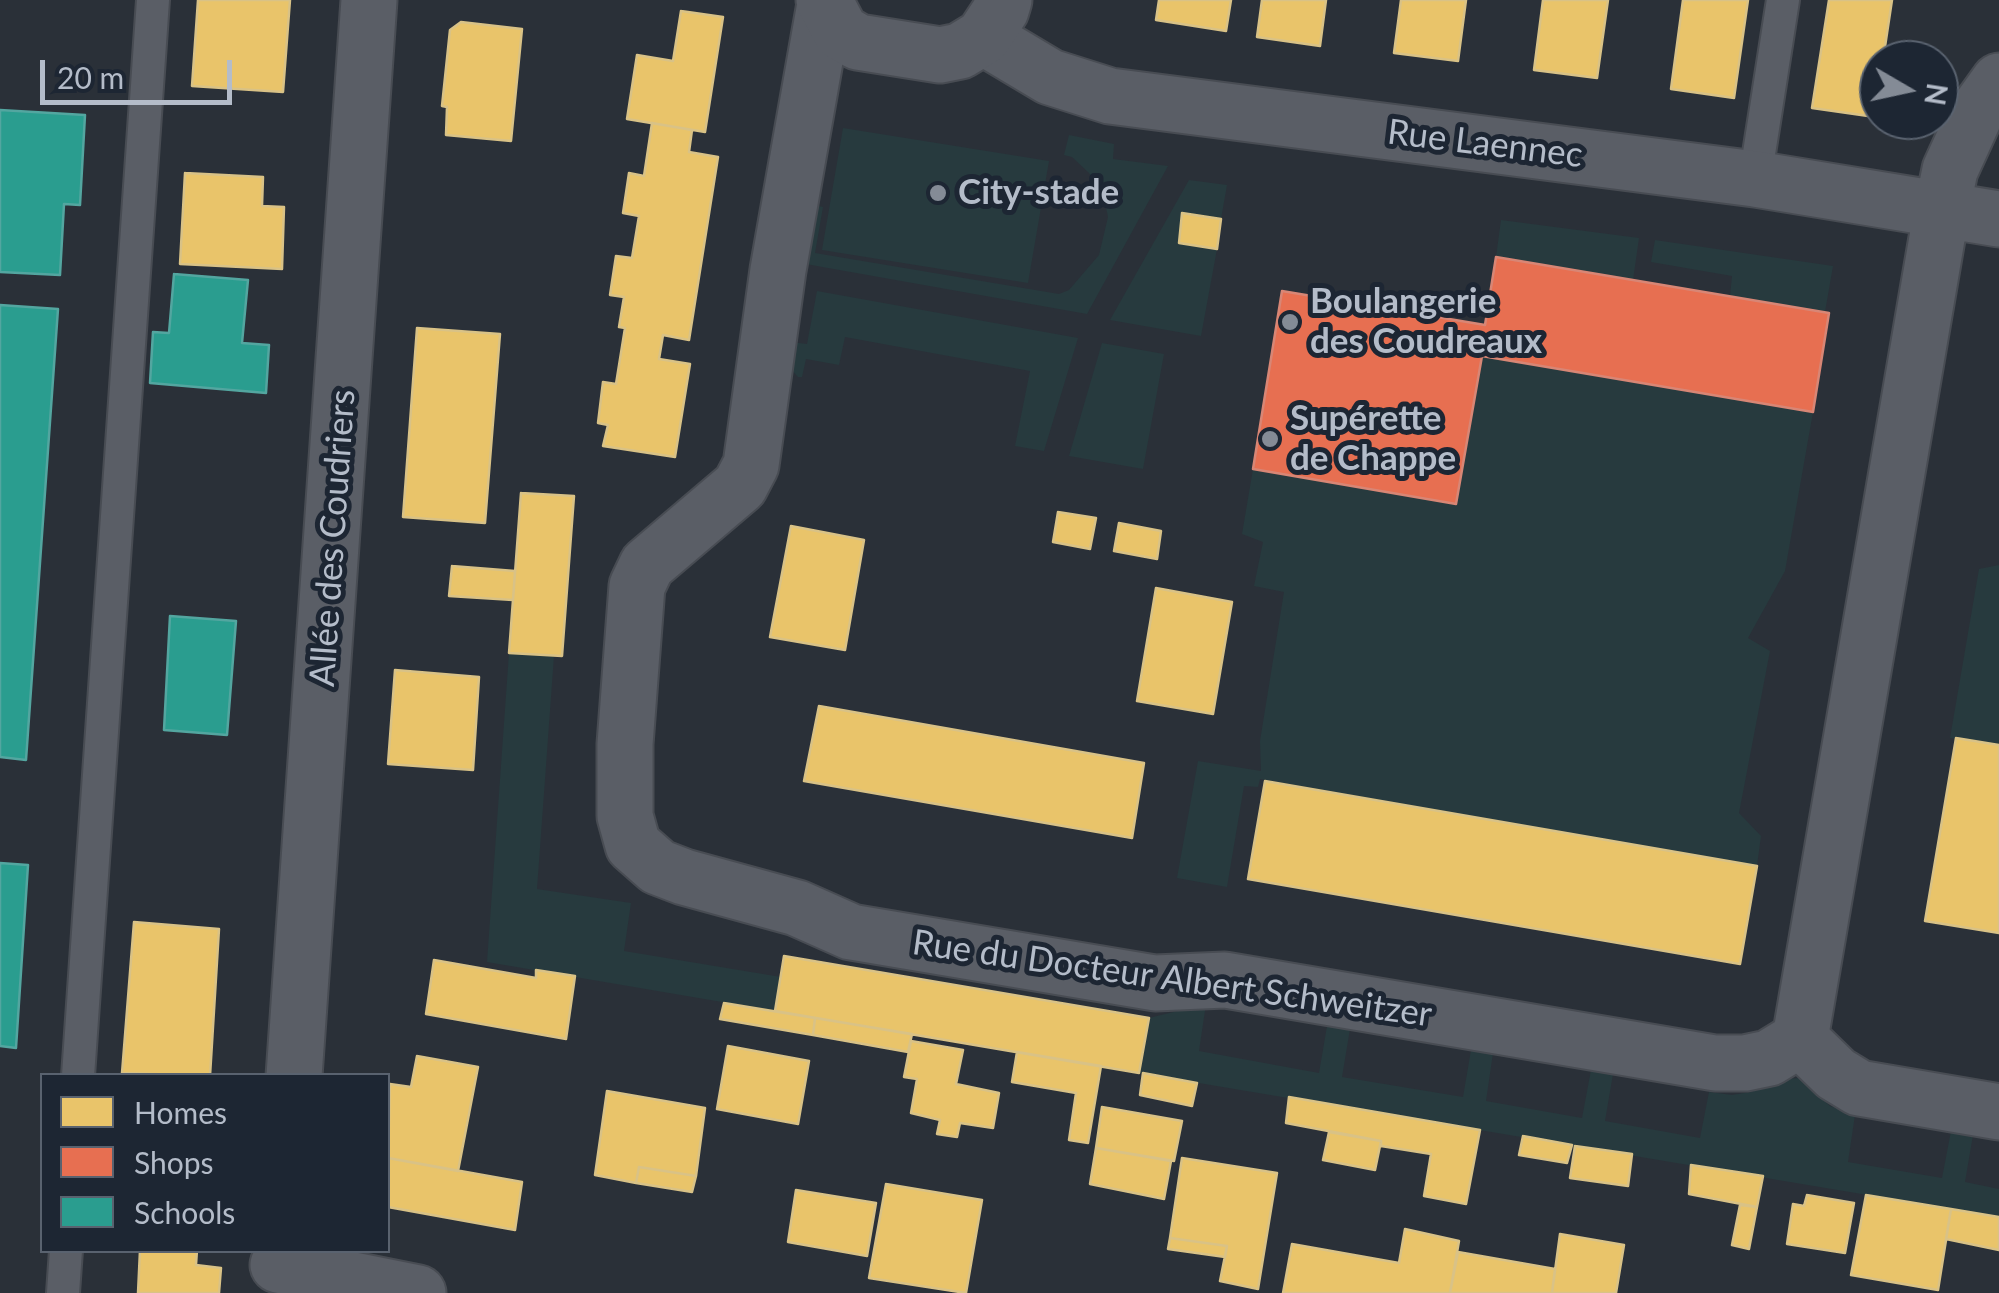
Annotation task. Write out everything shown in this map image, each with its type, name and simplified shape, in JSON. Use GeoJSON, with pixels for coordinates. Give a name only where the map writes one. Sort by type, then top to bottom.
{"type":"FeatureCollection","features":[{"type":"Feature","properties":{"kind":"street","name":"Allée des Coudriers"},"geometry":{"type":"LineString","coordinates":[[294,1073],[370,0]]}},
{"type":"Feature","properties":{"kind":"street"},"geometry":{"type":"LineString","coordinates":[[825,2],[841,32],[858,42],[894,50],[940,54],[960,51],[993,19]]}},
{"type":"Feature","properties":{"kind":"street","name":"Rue du Docteur Albert Schweitzer"},"geometry":{"type":"LineString","coordinates":[[825,2],[778,270],[776,405],[747,476],[647,565],[637,586],[625,744],[626,816],[633,844],[658,867],[684,878],[797,908],[851,932],[1155,984],[1225,980],[1715,1063],[1769,1058],[1800,1038]]}},
{"type":"Feature","properties":{"kind":"street","name":"Rue Laennec"},"geometry":{"type":"LineString","coordinates":[[993,19],[1050,77],[1110,96],[1755,179],[1999,218]]}},
{"type":"Feature","properties":{"kind":"street"},"geometry":{"type":"LineString","coordinates":[[1999,81],[1976,114],[1950,170],[1800,1038],[1836,1074],[1859,1088],[1999,1112]]}},
{"type":"Feature","properties":{"kind":"street"},"geometry":{"type":"LineString","coordinates":[[278,1270],[418,1293]]}},
{"type":"Feature","properties":{"kind":"lane"},"geometry":{"type":"LineString","coordinates":[[78,1073],[152,0]]}},
{"type":"Feature","properties":{"kind":"lane"},"geometry":{"type":"LineString","coordinates":[[1755,179],[1783,0]]}},
{"type":"Feature","properties":{"kind":"lane"},"geometry":{"type":"LineString","coordinates":[[63,1293],[66,1253]]}},
{"type":"Feature","properties":{"kind":"green space","name":"City-stade"},"geometry":{"type":"Polygon","coordinates":[[[843,128],[1049,161],[1028,283],[822,250],[843,128]]]}},
{"type":"Feature","properties":{"kind":"green space"},"geometry":{"type":"Polygon","coordinates":[[[1069,135],[1114,144],[1113,159],[1168,166],[1087,314],[800,263],[814,205],[823,207],[815,253],[1059,294],[1069,290],[1099,255],[1108,217],[1104,198],[1089,173],[1072,157],[1064,155],[1069,135]]]}},
{"type":"Feature","properties":{"kind":"green space"},"geometry":{"type":"Polygon","coordinates":[[[1189,180],[1227,185],[1221,219],[1182,214],[1179,243],[1217,249],[1201,336],[1110,320],[1189,180]]]}},
{"type":"Feature","properties":{"kind":"green space"},"geometry":{"type":"Polygon","coordinates":[[[1501,220],[1639,238],[1633,280],[1496,257],[1501,220]]]}},
{"type":"Feature","properties":{"kind":"green space"},"geometry":{"type":"Polygon","coordinates":[[[1655,240],[1833,266],[1825,312],[1730,296],[1732,276],[1651,262],[1655,240]]]}},
{"type":"Feature","properties":{"kind":"green space"},"geometry":{"type":"Polygon","coordinates":[[[817,291],[1078,338],[1044,451],[1015,446],[1030,371],[845,337],[839,365],[806,359],[802,377],[798,377],[790,368],[790,342],[807,344],[817,291]]]}},
{"type":"Feature","properties":{"kind":"green space"},"geometry":{"type":"Polygon","coordinates":[[[1102,343],[1164,354],[1143,469],[1069,456],[1102,343]]]}},
{"type":"Feature","properties":{"kind":"green space"},"geometry":{"type":"Polygon","coordinates":[[[1482,356],[1813,412],[1785,571],[1748,638],[1770,651],[1739,813],[1761,836],[1757,866],[1260,779],[1258,787],[1244,786],[1227,887],[1177,878],[1198,761],[1261,771],[1260,741],[1284,592],[1254,586],[1263,542],[1242,534],[1253,469],[1456,504],[1482,356]]]}},
{"type":"Feature","properties":{"kind":"green space"},"geometry":{"type":"Polygon","coordinates":[[[1999,565],[1999,745],[1950,738],[1979,569],[1999,565]]]}},
{"type":"Feature","properties":{"kind":"green space"},"geometry":{"type":"Polygon","coordinates":[[[509,653],[554,656],[537,889],[631,903],[624,951],[781,977],[775,1011],[487,962],[509,653]]]}},
{"type":"Feature","properties":{"kind":"green space"},"geometry":{"type":"Polygon","coordinates":[[[1206,1004],[1199,1051],[1319,1073],[1327,1026],[1350,1029],[1342,1077],[1463,1097],[1471,1050],[1493,1053],[1486,1101],[1582,1118],[1591,1070],[1613,1074],[1605,1121],[1700,1138],[1709,1092],[1732,1095],[1799,1078],[1830,1106],[1855,1115],[1848,1162],[1942,1178],[1951,1131],[1973,1135],[1965,1182],[1999,1189],[1999,1217],[1139,1073],[1149,1018],[1206,1004]]]}},
{"type":"Feature","properties":{"kind":"building: Homes"},"geometry":{"type":"Polygon","coordinates":[[[198,0],[290,0],[283,92],[192,86],[198,0]]]}},
{"type":"Feature","properties":{"kind":"building: Homes"},"geometry":{"type":"Polygon","coordinates":[[[1159,0],[1231,0],[1226,31],[1156,20],[1159,0]]]}},
{"type":"Feature","properties":{"kind":"building: Homes"},"geometry":{"type":"Polygon","coordinates":[[[1262,0],[1326,0],[1320,46],[1257,37],[1262,0]]]}},
{"type":"Feature","properties":{"kind":"building: Homes"},"geometry":{"type":"Polygon","coordinates":[[[1401,0],[1466,0],[1458,61],[1394,53],[1401,0]]]}},
{"type":"Feature","properties":{"kind":"building: Homes"},"geometry":{"type":"Polygon","coordinates":[[[1543,0],[1608,0],[1597,78],[1534,70],[1543,0]]]}},
{"type":"Feature","properties":{"kind":"building: Homes"},"geometry":{"type":"Polygon","coordinates":[[[1683,0],[1748,0],[1734,98],[1671,89],[1683,0]]]}},
{"type":"Feature","properties":{"kind":"building: Homes"},"geometry":{"type":"Polygon","coordinates":[[[1829,0],[1892,0],[1886,40],[1859,40],[1859,115],[1812,108],[1829,0]]]}},
{"type":"Feature","properties":{"kind":"building: Homes"},"geometry":{"type":"Polygon","coordinates":[[[681,11],[723,17],[705,132],[627,119],[637,55],[673,61],[681,11]]]}},
{"type":"Feature","properties":{"kind":"building: Homes"},"geometry":{"type":"Polygon","coordinates":[[[461,22],[522,29],[511,141],[446,135],[447,107],[442,106],[450,30],[461,22]]]}},
{"type":"Feature","properties":{"kind":"building: Homes"},"geometry":{"type":"Polygon","coordinates":[[[652,123],[692,130],[689,152],[718,157],[689,340],[663,335],[659,359],[690,364],[675,457],[603,446],[608,425],[598,423],[603,382],[616,384],[625,328],[619,327],[624,297],[610,295],[616,256],[632,258],[639,216],[623,213],[629,173],[644,176],[652,123]]]}},
{"type":"Feature","properties":{"kind":"building: Homes"},"geometry":{"type":"Polygon","coordinates":[[[185,173],[263,177],[262,206],[284,207],[282,269],[180,264],[185,173]]]}},
{"type":"Feature","properties":{"kind":"building: Homes"},"geometry":{"type":"Polygon","coordinates":[[[1182,213],[1221,219],[1217,249],[1179,243],[1182,213]]]}},
{"type":"Feature","properties":{"kind":"building: Homes"},"geometry":{"type":"Polygon","coordinates":[[[417,328],[500,334],[485,523],[403,517],[417,328]]]}},
{"type":"Feature","properties":{"kind":"building: Homes"},"geometry":{"type":"Polygon","coordinates":[[[521,493],[574,496],[562,656],[509,653],[521,493]]]}},
{"type":"Feature","properties":{"kind":"building: Homes"},"geometry":{"type":"Polygon","coordinates":[[[1058,512],[1096,518],[1090,549],[1053,542],[1058,512]]]}},
{"type":"Feature","properties":{"kind":"building: Homes"},"geometry":{"type":"Polygon","coordinates":[[[1119,523],[1161,531],[1157,559],[1114,551],[1119,523]]]}},
{"type":"Feature","properties":{"kind":"building: Homes"},"geometry":{"type":"Polygon","coordinates":[[[791,526],[864,540],[845,650],[770,637],[791,526]]]}},
{"type":"Feature","properties":{"kind":"building: Homes"},"geometry":{"type":"Polygon","coordinates":[[[452,566],[515,571],[513,600],[449,596],[452,566]]]}},
{"type":"Feature","properties":{"kind":"building: Homes"},"geometry":{"type":"Polygon","coordinates":[[[1156,588],[1232,602],[1213,714],[1137,701],[1156,588]]]}},
{"type":"Feature","properties":{"kind":"building: Homes"},"geometry":{"type":"Polygon","coordinates":[[[395,670],[479,677],[473,770],[388,764],[395,670]]]}},
{"type":"Feature","properties":{"kind":"building: Homes"},"geometry":{"type":"Polygon","coordinates":[[[819,706],[1144,763],[1132,838],[804,781],[819,706]]]}},
{"type":"Feature","properties":{"kind":"building: Homes"},"geometry":{"type":"Polygon","coordinates":[[[1956,738],[1999,745],[1999,933],[1925,921],[1956,738]]]}},
{"type":"Feature","properties":{"kind":"building: Homes"},"geometry":{"type":"Polygon","coordinates":[[[1265,781],[1757,866],[1740,964],[1248,879],[1265,781]]]}},
{"type":"Feature","properties":{"kind":"building: Homes"},"geometry":{"type":"Polygon","coordinates":[[[134,922],[219,929],[210,1073],[122,1073],[134,922]]]}},
{"type":"Feature","properties":{"kind":"building: Homes"},"geometry":{"type":"Polygon","coordinates":[[[784,956],[1149,1018],[1139,1073],[775,1011],[784,956]]]}},
{"type":"Feature","properties":{"kind":"building: Homes"},"geometry":{"type":"Polygon","coordinates":[[[434,960],[536,978],[536,970],[575,976],[566,1039],[426,1014],[434,960]]]}},
{"type":"Feature","properties":{"kind":"building: Homes"},"geometry":{"type":"Polygon","coordinates":[[[724,1003],[815,1018],[813,1035],[720,1019],[724,1003]]]}},
{"type":"Feature","properties":{"kind":"building: Homes"},"geometry":{"type":"Polygon","coordinates":[[[815,1018],[912,1034],[908,1052],[813,1035],[815,1018]]]}},
{"type":"Feature","properties":{"kind":"building: Homes"},"geometry":{"type":"Polygon","coordinates":[[[911,1041],[963,1050],[956,1084],[999,1093],[993,1128],[960,1123],[957,1137],[937,1134],[940,1120],[911,1113],[917,1079],[904,1077],[911,1041]]]}},
{"type":"Feature","properties":{"kind":"building: Homes"},"geometry":{"type":"Polygon","coordinates":[[[728,1046],[809,1061],[798,1124],[717,1109],[728,1046]]]}},
{"type":"Feature","properties":{"kind":"building: Homes"},"geometry":{"type":"Polygon","coordinates":[[[1017,1052],[1101,1066],[1088,1143],[1069,1140],[1076,1093],[1012,1082],[1017,1052]]]}},
{"type":"Feature","properties":{"kind":"building: Homes"},"geometry":{"type":"Polygon","coordinates":[[[417,1056],[478,1067],[458,1171],[390,1158],[390,1084],[411,1087],[417,1056]]]}},
{"type":"Feature","properties":{"kind":"building: Homes"},"geometry":{"type":"Polygon","coordinates":[[[1143,1073],[1197,1083],[1192,1106],[1140,1095],[1143,1073]]]}},
{"type":"Feature","properties":{"kind":"building: Homes"},"geometry":{"type":"Polygon","coordinates":[[[607,1091],[705,1108],[696,1176],[639,1167],[636,1183],[595,1175],[607,1091]]]}},
{"type":"Feature","properties":{"kind":"building: Homes"},"geometry":{"type":"Polygon","coordinates":[[[1289,1097],[1480,1130],[1466,1204],[1424,1196],[1431,1154],[1286,1123],[1289,1097]]]}},
{"type":"Feature","properties":{"kind":"building: Homes"},"geometry":{"type":"Polygon","coordinates":[[[1102,1107],[1182,1121],[1174,1161],[1096,1148],[1102,1107]]]}},
{"type":"Feature","properties":{"kind":"building: Homes"},"geometry":{"type":"Polygon","coordinates":[[[1329,1132],[1381,1141],[1375,1170],[1323,1160],[1329,1132]]]}},
{"type":"Feature","properties":{"kind":"building: Homes"},"geometry":{"type":"Polygon","coordinates":[[[1523,1136],[1572,1145],[1567,1163],[1519,1155],[1523,1136]]]}},
{"type":"Feature","properties":{"kind":"building: Homes"},"geometry":{"type":"Polygon","coordinates":[[[1575,1146],[1632,1154],[1628,1186],[1570,1178],[1575,1146]]]}},
{"type":"Feature","properties":{"kind":"building: Homes"},"geometry":{"type":"Polygon","coordinates":[[[1096,1148],[1171,1161],[1164,1199],[1090,1184],[1096,1148]]]}},
{"type":"Feature","properties":{"kind":"building: Homes"},"geometry":{"type":"Polygon","coordinates":[[[390,1158],[522,1182],[515,1230],[390,1207],[390,1158]]]}},
{"type":"Feature","properties":{"kind":"building: Homes"},"geometry":{"type":"Polygon","coordinates":[[[1182,1158],[1277,1173],[1258,1289],[1220,1281],[1227,1246],[1170,1238],[1182,1158]]]}},
{"type":"Feature","properties":{"kind":"building: Homes"},"geometry":{"type":"Polygon","coordinates":[[[1691,1165],[1763,1176],[1757,1207],[1689,1194],[1691,1165]]]}},
{"type":"Feature","properties":{"kind":"building: Homes"},"geometry":{"type":"Polygon","coordinates":[[[639,1167],[696,1176],[692,1192],[636,1183],[639,1167]]]}},
{"type":"Feature","properties":{"kind":"building: Homes"},"geometry":{"type":"Polygon","coordinates":[[[886,1184],[982,1200],[966,1293],[869,1278],[886,1184]]]}},
{"type":"Feature","properties":{"kind":"building: Homes"},"geometry":{"type":"Polygon","coordinates":[[[796,1190],[876,1203],[867,1256],[788,1242],[796,1190]]]}},
{"type":"Feature","properties":{"kind":"building: Homes"},"geometry":{"type":"Polygon","coordinates":[[[1807,1195],[1854,1203],[1845,1253],[1787,1244],[1793,1204],[1804,1206],[1807,1195]]]}},
{"type":"Feature","properties":{"kind":"building: Homes"},"geometry":{"type":"Polygon","coordinates":[[[1866,1195],[1951,1209],[1938,1290],[1851,1275],[1866,1195]]]}},
{"type":"Feature","properties":{"kind":"building: Homes"},"geometry":{"type":"Polygon","coordinates":[[[1740,1205],[1757,1207],[1749,1249],[1732,1245],[1740,1205]]]}},
{"type":"Feature","properties":{"kind":"building: Homes"},"geometry":{"type":"Polygon","coordinates":[[[1951,1209],[1999,1217],[1999,1250],[1946,1239],[1951,1209]]]}},
{"type":"Feature","properties":{"kind":"building: Homes"},"geometry":{"type":"Polygon","coordinates":[[[1405,1229],[1459,1241],[1450,1293],[1283,1293],[1292,1244],[1399,1263],[1405,1229]]]}},
{"type":"Feature","properties":{"kind":"building: Homes"},"geometry":{"type":"Polygon","coordinates":[[[1560,1234],[1624,1245],[1616,1293],[1552,1293],[1560,1234]]]}},
{"type":"Feature","properties":{"kind":"building: Homes"},"geometry":{"type":"Polygon","coordinates":[[[1170,1238],[1227,1246],[1225,1257],[1168,1249],[1170,1238]]]}},
{"type":"Feature","properties":{"kind":"building: Homes"},"geometry":{"type":"Polygon","coordinates":[[[1458,1252],[1555,1269],[1552,1293],[1450,1293],[1458,1252]]]}},
{"type":"Feature","properties":{"kind":"building: Homes"},"geometry":{"type":"Polygon","coordinates":[[[140,1253],[197,1253],[196,1265],[221,1268],[219,1293],[138,1293],[140,1253]]]}},
{"type":"Feature","properties":{"kind":"building: Shops"},"geometry":{"type":"Polygon","coordinates":[[[1496,257],[1829,313],[1813,412],[1482,356],[1456,504],[1253,469],[1282,291],[1485,325],[1496,257]]]}},
{"type":"Feature","properties":{"kind":"building: Schools"},"geometry":{"type":"Polygon","coordinates":[[[0,110],[85,115],[80,205],[64,204],[60,275],[0,272],[0,110]]]}},
{"type":"Feature","properties":{"kind":"building: Schools"},"geometry":{"type":"Polygon","coordinates":[[[174,274],[248,280],[242,343],[269,345],[266,393],[150,383],[153,332],[169,333],[174,274]]]}},
{"type":"Feature","properties":{"kind":"building: Schools"},"geometry":{"type":"Polygon","coordinates":[[[0,305],[58,309],[26,760],[0,757],[0,305]]]}},
{"type":"Feature","properties":{"kind":"building: Schools"},"geometry":{"type":"Polygon","coordinates":[[[170,616],[236,621],[227,735],[164,730],[170,616]]]}},
{"type":"Feature","properties":{"kind":"building: Schools"},"geometry":{"type":"Polygon","coordinates":[[[0,863],[28,865],[16,1048],[0,1046],[0,863]]]}},
{"type":"Feature","properties":{"kind":"place","name":"City-stade"},"geometry":{"type":"Point","coordinates":[938,193]}},
{"type":"Feature","properties":{"kind":"place","name":"Boulangerie des Coudreaux"},"geometry":{"type":"Point","coordinates":[1290,322]}},
{"type":"Feature","properties":{"kind":"place","name":"Supérette de Chappe"},"geometry":{"type":"Point","coordinates":[1270,439]}}]}
